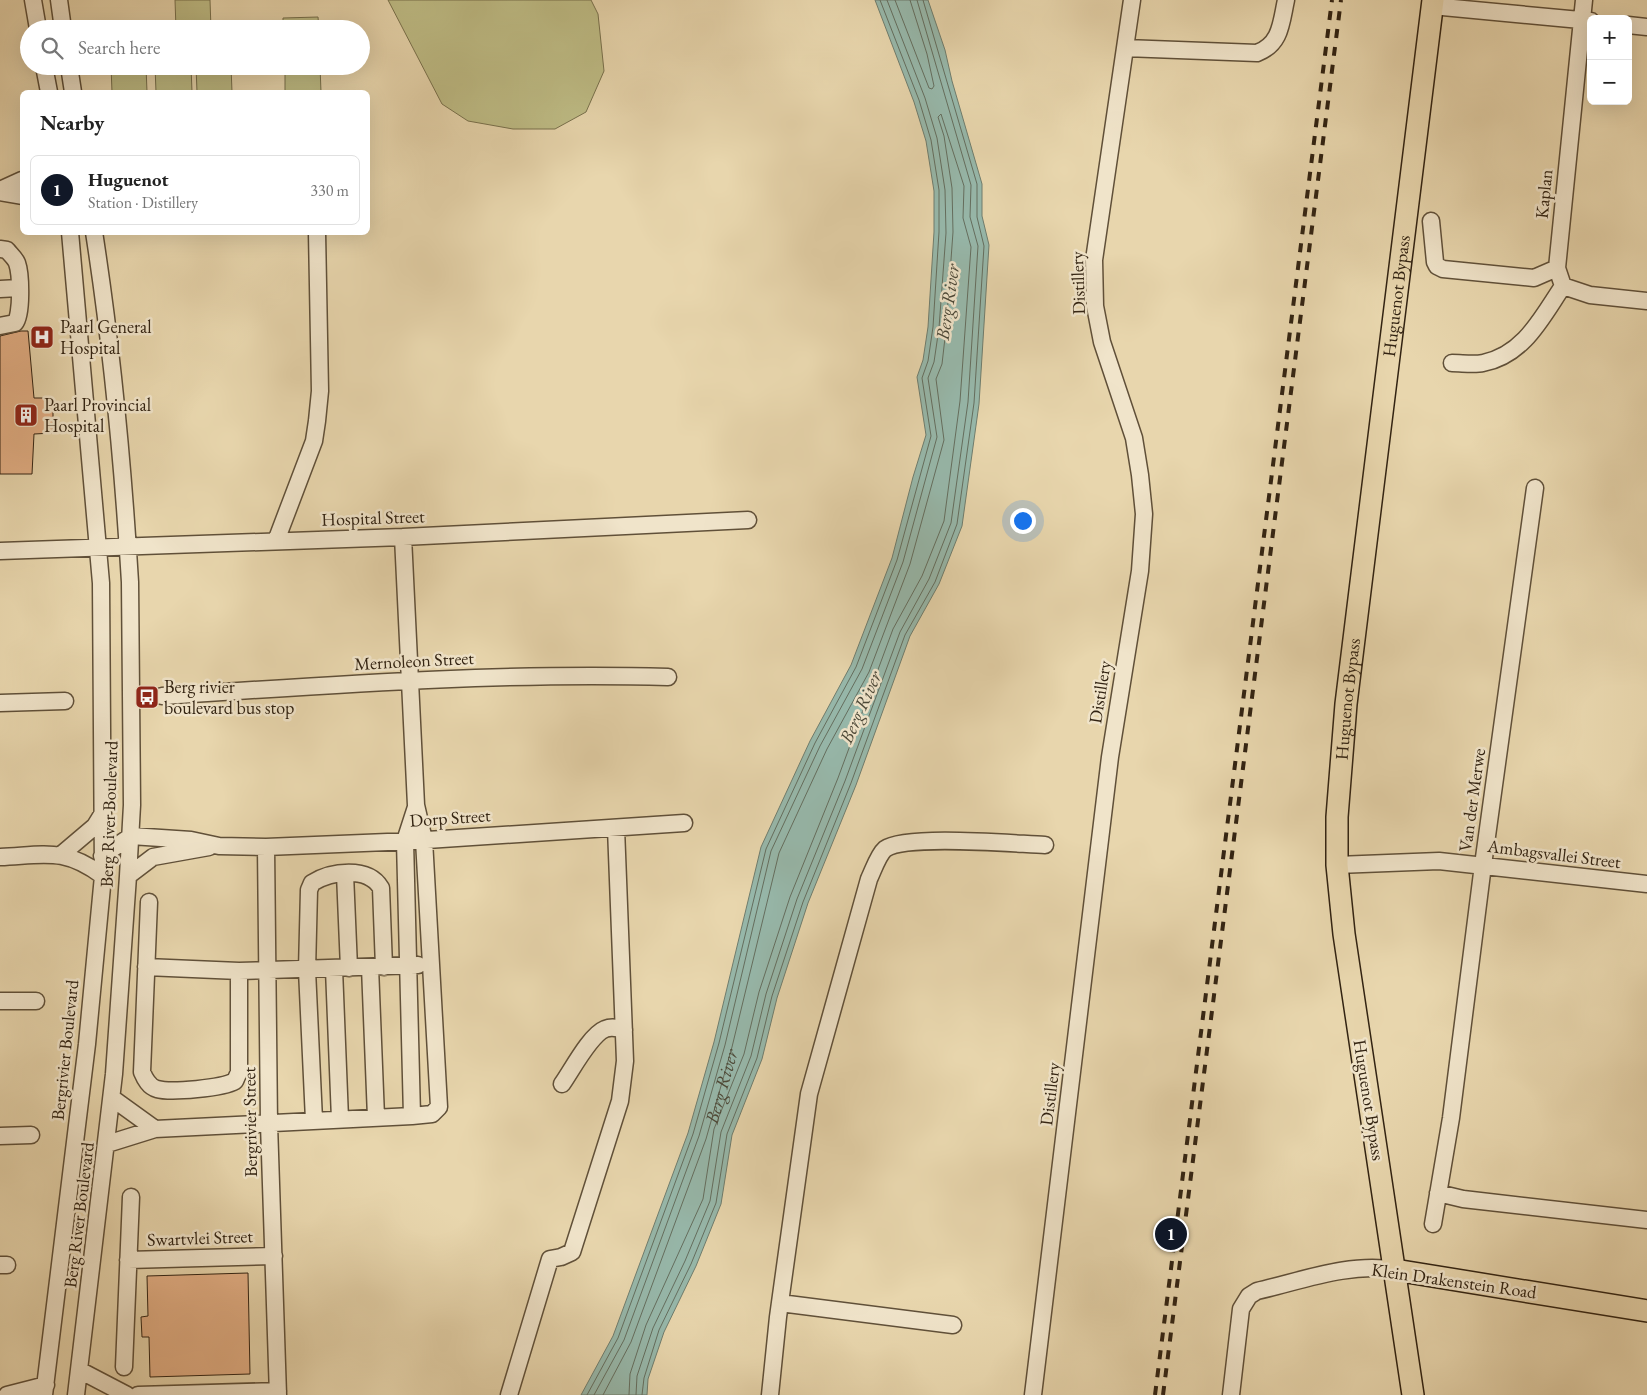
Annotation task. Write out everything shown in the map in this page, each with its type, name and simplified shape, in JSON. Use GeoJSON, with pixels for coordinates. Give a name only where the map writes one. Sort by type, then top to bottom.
{"type":"FeatureCollection","features":[{"type":"Feature","properties":{"kind":"main road","name":"Huguenot Bypass"},"geometry":{"type":"LineString","coordinates":[[1413,1395],[1344,934],[1338,864],[1337,817],[1346,704],[1433,3]]}},
{"type":"Feature","properties":{"kind":"main road","name":"Klein Drakenstein Road"},"geometry":{"type":"LineString","coordinates":[[1395,1270],[1647,1311]]}},
{"type":"Feature","properties":{"kind":"street"},"geometry":{"type":"LineString","coordinates":[[58,0],[61,20]]}},
{"type":"Feature","properties":{"kind":"street","name":"Distillery"},"geometry":{"type":"LineString","coordinates":[[1032,1395],[1110,757],[1141,552],[1144,514],[1134,438],[1102,342],[1095,306],[1094,260],[1132,0]]}},
{"type":"Feature","properties":{"kind":"street"},"geometry":{"type":"LineString","coordinates":[[1125,48],[1257,52],[1270,48],[1277,36],[1286,0]]}},
{"type":"Feature","properties":{"kind":"street","name":"Kaplan"},"geometry":{"type":"LineString","coordinates":[[1564,286],[1557,268],[1586,21],[1584,0]]}},
{"type":"Feature","properties":{"kind":"street"},"geometry":{"type":"LineString","coordinates":[[31,2],[36,20]]}},
{"type":"Feature","properties":{"kind":"street"},"geometry":{"type":"LineString","coordinates":[[1433,3],[1586,21]]}},
{"type":"Feature","properties":{"kind":"street"},"geometry":{"type":"LineString","coordinates":[[1632,25],[1647,27]]}},
{"type":"Feature","properties":{"kind":"street"},"geometry":{"type":"LineString","coordinates":[[46,75],[49,90]]}},
{"type":"Feature","properties":{"kind":"street"},"geometry":{"type":"LineString","coordinates":[[70,75],[73,90]]}},
{"type":"Feature","properties":{"kind":"street"},"geometry":{"type":"LineString","coordinates":[[0,191],[20,181]]}},
{"type":"Feature","properties":{"kind":"street"},"geometry":{"type":"LineString","coordinates":[[0,191],[20,196]]}},
{"type":"Feature","properties":{"kind":"street"},"geometry":{"type":"LineString","coordinates":[[1431,221],[1437,266],[1443,269],[1534,278],[1557,268]]}},
{"type":"Feature","properties":{"kind":"street"},"geometry":{"type":"LineString","coordinates":[[70,235],[98,547]]}},
{"type":"Feature","properties":{"kind":"street","name":"Berg River Boulevard"},"geometry":{"type":"LineString","coordinates":[[76,1395],[81,1371],[112,1098],[131,836],[128,545],[116,410],[94,235]]}},
{"type":"Feature","properties":{"kind":"street"},"geometry":{"type":"LineString","coordinates":[[276,541],[314,441],[317,422],[320,391],[317,235]]}},
{"type":"Feature","properties":{"kind":"street"},"geometry":{"type":"LineString","coordinates":[[0,249],[7,250],[17,263],[18,288],[18,319],[15,323],[0,326]]}},
{"type":"Feature","properties":{"kind":"street"},"geometry":{"type":"LineString","coordinates":[[1452,363],[1482,364],[1504,357],[1516,348],[1531,332],[1564,286],[1590,295],[1647,301]]}},
{"type":"Feature","properties":{"kind":"street"},"geometry":{"type":"LineString","coordinates":[[0,289],[18,288]]}},
{"type":"Feature","properties":{"kind":"street","name":"Van der Merwe"},"geometry":{"type":"LineString","coordinates":[[1433,1224],[1451,1118],[1483,865],[1535,488]]}},
{"type":"Feature","properties":{"kind":"street","name":"Hospital Street"},"geometry":{"type":"LineString","coordinates":[[0,551],[128,545],[403,538],[748,520]]}},
{"type":"Feature","properties":{"kind":"street"},"geometry":{"type":"LineString","coordinates":[[107,1144],[155,1129],[412,1116],[432,1114],[440,1107],[424,840],[416,805],[403,538]]}},
{"type":"Feature","properties":{"kind":"street","name":"Bergrivier Boulevard"},"geometry":{"type":"LineString","coordinates":[[45,1390],[87,1044],[103,876],[101,583],[98,547]]}},
{"type":"Feature","properties":{"kind":"street","name":"Mernoleon Street"},"geometry":{"type":"LineString","coordinates":[[162,696],[410,680],[604,675],[668,677]]}},
{"type":"Feature","properties":{"kind":"street"},"geometry":{"type":"LineString","coordinates":[[0,702],[65,701]]}},
{"type":"Feature","properties":{"kind":"street"},"geometry":{"type":"LineString","coordinates":[[412,1116],[405,841],[416,805]]}},
{"type":"Feature","properties":{"kind":"street"},"geometry":{"type":"LineString","coordinates":[[62,854],[95,826],[104,813]]}},
{"type":"Feature","properties":{"kind":"street","name":"Dorp Street"},"geometry":{"type":"LineString","coordinates":[[131,836],[175,838],[219,846],[266,847],[424,840],[684,823]]}},
{"type":"Feature","properties":{"kind":"street"},"geometry":{"type":"LineString","coordinates":[[509,1395],[550,1260],[562,1258],[572,1252],[620,1101],[625,1061],[616,828]]}},
{"type":"Feature","properties":{"kind":"street"},"geometry":{"type":"LineString","coordinates":[[102,856],[131,836]]}},
{"type":"Feature","properties":{"kind":"street"},"geometry":{"type":"LineString","coordinates":[[770,1395],[780,1303],[810,1094],[869,879],[884,850],[897,844],[923,842],[1045,845]]}},
{"type":"Feature","properties":{"kind":"street","name":"Dorp Street"},"geometry":{"type":"LineString","coordinates":[[128,876],[153,857],[219,846]]}},
{"type":"Feature","properties":{"kind":"street","name":"Bergrivier Street"},"geometry":{"type":"LineString","coordinates":[[266,847],[269,970],[269,1124],[278,1393]]}},
{"type":"Feature","properties":{"kind":"street"},"geometry":{"type":"LineString","coordinates":[[0,856],[62,854],[81,861],[103,876]]}},
{"type":"Feature","properties":{"kind":"street","name":"Ambagsvallei Street"},"geometry":{"type":"LineString","coordinates":[[1338,864],[1439,861],[1647,884]]}},
{"type":"Feature","properties":{"kind":"street"},"geometry":{"type":"LineString","coordinates":[[340,1119],[341,968],[345,874]]}},
{"type":"Feature","properties":{"kind":"street"},"geometry":{"type":"LineString","coordinates":[[314,1120],[307,970],[309,890],[312,883],[320,878],[345,874],[370,876],[376,880],[381,888],[377,967],[376,1117]]}},
{"type":"Feature","properties":{"kind":"street"},"geometry":{"type":"LineString","coordinates":[[149,902],[142,1072],[147,1083],[156,1089],[216,1088],[235,1081],[239,1072],[239,971]]}},
{"type":"Feature","properties":{"kind":"street"},"geometry":{"type":"LineString","coordinates":[[146,967],[239,971],[432,965]]}},
{"type":"Feature","properties":{"kind":"street"},"geometry":{"type":"LineString","coordinates":[[0,1001],[36,1001]]}},
{"type":"Feature","properties":{"kind":"street"},"geometry":{"type":"LineString","coordinates":[[562,1084],[592,1040],[605,1029],[615,1027],[624,1030]]}},
{"type":"Feature","properties":{"kind":"street"},"geometry":{"type":"LineString","coordinates":[[112,1098],[155,1129]]}},
{"type":"Feature","properties":{"kind":"street"},"geometry":{"type":"LineString","coordinates":[[0,1136],[31,1136]]}},
{"type":"Feature","properties":{"kind":"street"},"geometry":{"type":"LineString","coordinates":[[1438,1193],[1463,1199],[1647,1220]]}},
{"type":"Feature","properties":{"kind":"street"},"geometry":{"type":"LineString","coordinates":[[124,1367],[131,1197]]}},
{"type":"Feature","properties":{"kind":"street","name":"Swartvlei Street"},"geometry":{"type":"LineString","coordinates":[[128,1260],[274,1256]]}},
{"type":"Feature","properties":{"kind":"street","name":"Klein Drakenstein Road"},"geometry":{"type":"LineString","coordinates":[[1231,1395],[1241,1309],[1250,1296],[1257,1291],[1340,1272],[1375,1267],[1395,1270]]}},
{"type":"Feature","properties":{"kind":"street"},"geometry":{"type":"LineString","coordinates":[[780,1303],[953,1325]]}},
{"type":"Feature","properties":{"kind":"street"},"geometry":{"type":"LineString","coordinates":[[81,1371],[127,1395]]}},
{"type":"Feature","properties":{"kind":"street"},"geometry":{"type":"LineString","coordinates":[[8,1395],[45,1390]]}},
{"type":"Feature","properties":{"kind":"street"},"geometry":{"type":"LineString","coordinates":[[138,1395],[278,1393]]}},
{"type":"Feature","properties":{"kind":"shaded area"},"geometry":{"type":"Polygon","coordinates":[[[175,0],[210,0],[211,20],[176,20],[175,0]]]}},
{"type":"Feature","properties":{"kind":"shaded area"},"geometry":{"type":"Polygon","coordinates":[[[388,0],[591,0],[598,14],[604,71],[586,112],[555,129],[513,129],[468,121],[442,104],[388,0]]]}},
{"type":"Feature","properties":{"kind":"shaded area"},"geometry":{"type":"Polygon","coordinates":[[[318,17],[318,20],[283,20],[283,18],[318,17]]]}},
{"type":"Feature","properties":{"kind":"shaded area"},"geometry":{"type":"Polygon","coordinates":[[[111,75],[146,75],[147,90],[112,90],[111,75]]]}},
{"type":"Feature","properties":{"kind":"shaded area"},"geometry":{"type":"Polygon","coordinates":[[[155,75],[191,75],[192,90],[156,90],[155,75]]]}},
{"type":"Feature","properties":{"kind":"shaded area"},"geometry":{"type":"Polygon","coordinates":[[[196,75],[231,75],[232,90],[197,90],[196,75]]]}},
{"type":"Feature","properties":{"kind":"shaded area"},"geometry":{"type":"Polygon","coordinates":[[[285,75],[320,75],[321,90],[285,90],[285,75]]]}},
{"type":"Feature","properties":{"kind":"water","name":"Berg River"},"geometry":{"type":"Polygon","coordinates":[[[875,0],[928,0],[945,50],[952,81],[982,184],[982,216],[989,245],[979,404],[962,526],[939,584],[910,636],[856,785],[808,903],[777,998],[762,1059],[732,1135],[721,1204],[696,1266],[664,1332],[648,1379],[647,1395],[581,1395],[613,1336],[688,1133],[714,1042],[761,847],[810,741],[851,665],[892,558],[926,435],[917,377],[923,360],[928,327],[934,232],[934,191],[926,141],[914,102],[875,0]]]}},
{"type":"Feature","properties":{"kind":"building","name":"Paarl Provincial Hospital"},"geometry":{"type":"Polygon","coordinates":[[[28,331],[34,398],[53,398],[53,433],[34,434],[32,474],[0,474],[0,336],[28,331]]]}},
{"type":"Feature","properties":{"kind":"building"},"geometry":{"type":"Polygon","coordinates":[[[248,1273],[250,1374],[150,1377],[149,1337],[142,1337],[141,1317],[148,1316],[147,1276],[248,1273]]]}},
{"type":"Feature","properties":{"kind":"railway"},"geometry":{"type":"LineString","coordinates":[[1155,1395],[1332,0]]}},
{"type":"Feature","properties":{"kind":"railway"},"geometry":{"type":"LineString","coordinates":[[1163,1395],[1341,0]]}},
{"type":"Feature","properties":{"kind":"place","name":"Paarl General Hospital"},"geometry":{"type":"Point","coordinates":[42,337]}},
{"type":"Feature","properties":{"kind":"place","name":"Paarl Provincial Hospital"},"geometry":{"type":"Point","coordinates":[26,415]}},
{"type":"Feature","properties":{"kind":"place","name":"Berg rivier boulevard bus stop"},"geometry":{"type":"Point","coordinates":[147,697]}},
{"type":"Feature","properties":{"kind":"place","name":"Huguenot"},"geometry":{"type":"Point","coordinates":[1171,1234]}}]}
